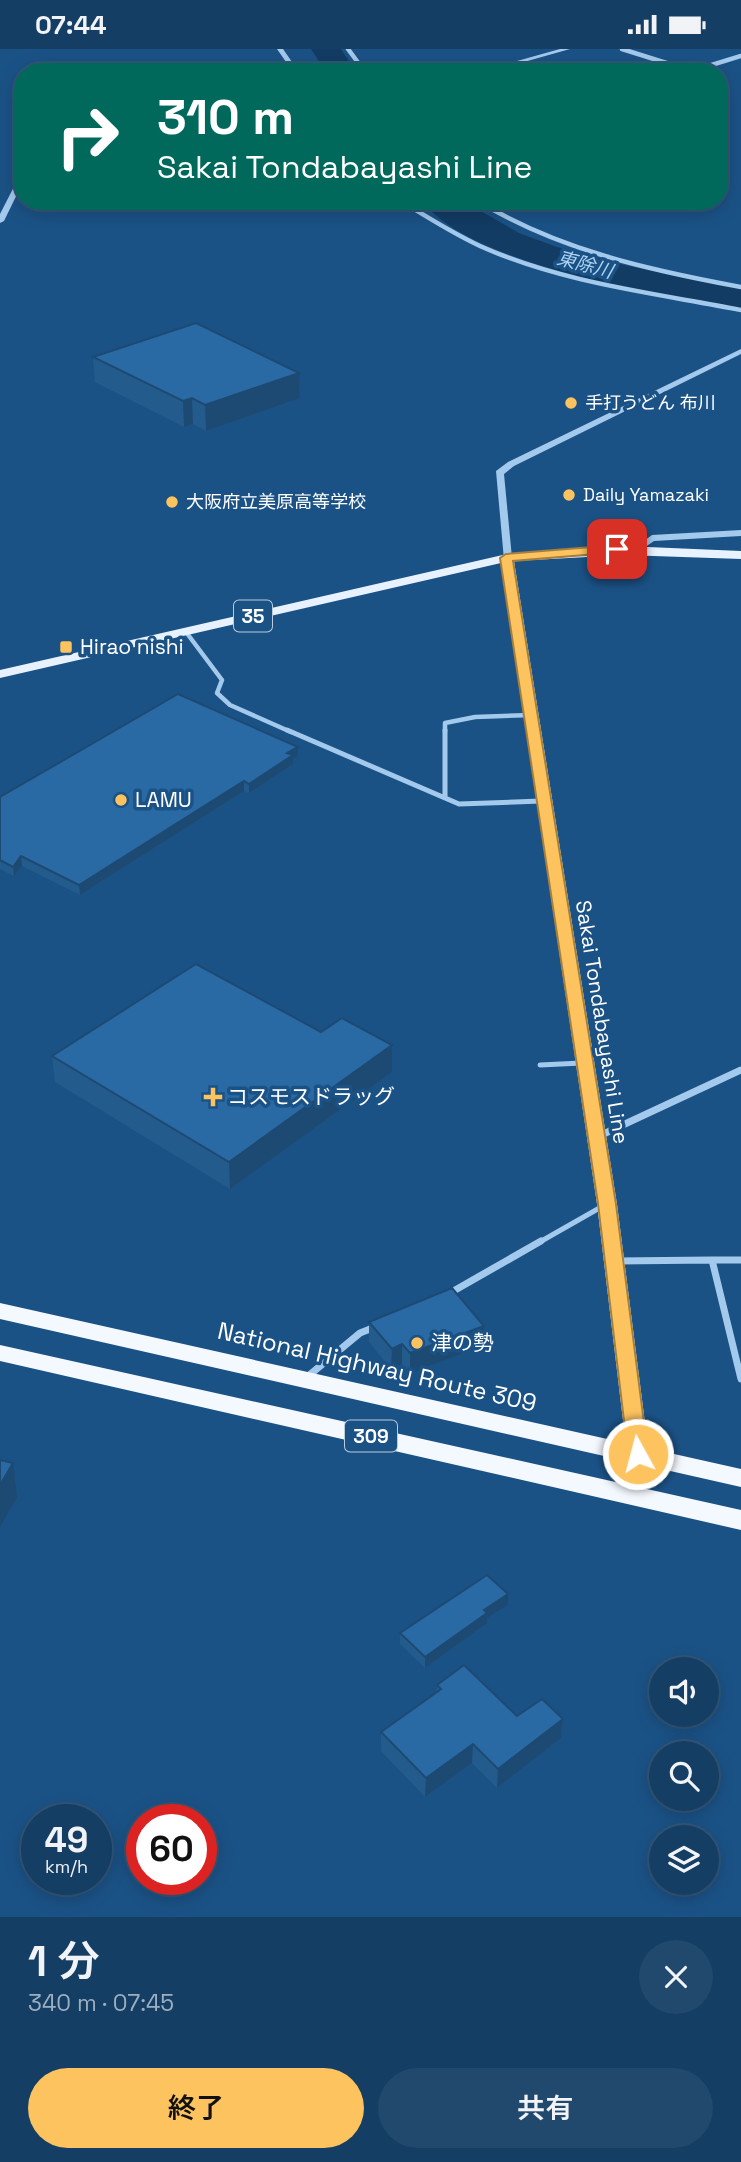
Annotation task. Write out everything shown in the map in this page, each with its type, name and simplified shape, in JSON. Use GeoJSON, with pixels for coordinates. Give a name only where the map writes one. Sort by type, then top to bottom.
{"type":"FeatureCollection","features":[{"type":"Feature","properties":{"kind":"highway","name":"National Highway Route 309"},"geometry":{"type":"LineString","coordinates":[[0,1311],[741,1478]]}},
{"type":"Feature","properties":{"kind":"highway","name":"309"},"geometry":{"type":"LineString","coordinates":[[0,1353],[741,1520]]}},
{"type":"Feature","properties":{"kind":"main road","name":"35"},"geometry":{"type":"LineString","coordinates":[[0,674],[506,558],[573,551],[638,549],[741,555]]}},
{"type":"Feature","properties":{"kind":"main road","name":"Sakai Tondabayashi Line"},"geometry":{"type":"LineString","coordinates":[[506,558],[607,1204],[638,1454],[630,1494]]}},
{"type":"Feature","properties":{"kind":"street"},"geometry":{"type":"LineString","coordinates":[[515,63],[567,49]]}},
{"type":"Feature","properties":{"kind":"street"},"geometry":{"type":"LineString","coordinates":[[622,49],[667,63]]}},
{"type":"Feature","properties":{"kind":"street"},"geometry":{"type":"LineString","coordinates":[[718,63],[741,56]]}},
{"type":"Feature","properties":{"kind":"street"},"geometry":{"type":"LineString","coordinates":[[0,221],[14,193]]}},
{"type":"Feature","properties":{"kind":"street"},"geometry":{"type":"LineString","coordinates":[[415,210],[456,236],[516,262],[582,281],[741,310]]}},
{"type":"Feature","properties":{"kind":"street"},"geometry":{"type":"LineString","coordinates":[[492,210],[556,241],[659,272],[741,286]]}},
{"type":"Feature","properties":{"kind":"street"},"geometry":{"type":"LineString","coordinates":[[506,558],[499,473],[511,464],[741,351]]}},
{"type":"Feature","properties":{"kind":"street"},"geometry":{"type":"LineString","coordinates":[[638,549],[652,538],[741,533]]}},
{"type":"Feature","properties":{"kind":"street"},"geometry":{"type":"LineString","coordinates":[[597,1138],[741,1070]]}},
{"type":"Feature","properties":{"kind":"lane"},"geometry":{"type":"LineString","coordinates":[[186,632],[222,680],[217,693],[230,705],[459,804],[544,801]]}},
{"type":"Feature","properties":{"kind":"lane"},"geometry":{"type":"LineString","coordinates":[[445,797],[445,723],[475,716],[531,715]]}},
{"type":"Feature","properties":{"kind":"lane"},"geometry":{"type":"LineString","coordinates":[[540,1065],[585,1063]]}},
{"type":"Feature","properties":{"kind":"lane"},"geometry":{"type":"LineString","coordinates":[[440,1299],[607,1204]]}},
{"type":"Feature","properties":{"kind":"lane"},"geometry":{"type":"LineString","coordinates":[[712,1260],[741,1379]]}},
{"type":"Feature","properties":{"kind":"lane"},"geometry":{"type":"LineString","coordinates":[[614,1261],[741,1260]]}},
{"type":"Feature","properties":{"kind":"lane"},"geometry":{"type":"LineString","coordinates":[[305,1379],[360,1333],[383,1323]]}},
{"type":"Feature","properties":{"kind":"building"},"geometry":{"type":"Polygon","coordinates":[[[196,323],[299,373],[205,405],[192,398],[183,401],[93,357],[196,323]]]}},
{"type":"Feature","properties":{"kind":"building","name":"LAMU"},"geometry":{"type":"Polygon","coordinates":[[[178,694],[298,747],[287,753],[293,755],[249,784],[244,781],[79,885],[21,856],[13,867],[0,860],[0,797],[178,694]]]}},
{"type":"Feature","properties":{"kind":"building"},"geometry":{"type":"Polygon","coordinates":[[[196,964],[321,1032],[342,1018],[392,1045],[229,1162],[52,1056],[196,964]]]}},
{"type":"Feature","properties":{"kind":"building"},"geometry":{"type":"Polygon","coordinates":[[[452,1288],[484,1326],[410,1353],[402,1344],[392,1349],[369,1322],[452,1288]]]}},
{"type":"Feature","properties":{"kind":"building"},"geometry":{"type":"Polygon","coordinates":[[[0,1460],[13,1463],[0,1485],[0,1460]]]}},
{"type":"Feature","properties":{"kind":"building"},"geometry":{"type":"Polygon","coordinates":[[[487,1575],[508,1594],[484,1610],[487,1613],[425,1657],[400,1633],[487,1575]]]}},
{"type":"Feature","properties":{"kind":"building"},"geometry":{"type":"Polygon","coordinates":[[[464,1665],[517,1716],[542,1699],[563,1719],[498,1769],[473,1744],[426,1778],[381,1732],[441,1689],[437,1685],[464,1665]]]}},
{"type":"Feature","properties":{"kind":"waterway","name":"東除川"},"geometry":{"type":"LineString","coordinates":[[326,49],[335,63]]}},
{"type":"Feature","properties":{"kind":"waterway","name":"東除川"},"geometry":{"type":"LineString","coordinates":[[453,210],[471,223],[544,255],[624,276],[741,299]]}},
{"type":"Feature","properties":{"kind":"place","name":"手打うどん 布川"},"geometry":{"type":"Point","coordinates":[571,403]}},
{"type":"Feature","properties":{"kind":"place","name":"Daily Yamazaki"},"geometry":{"type":"Point","coordinates":[569,495]}},
{"type":"Feature","properties":{"kind":"place","name":"大阪府立美原高等学校"},"geometry":{"type":"Point","coordinates":[172,502]}},
{"type":"Feature","properties":{"kind":"place","name":"Hirao nishi"},"geometry":{"type":"Point","coordinates":[66,647]}},
{"type":"Feature","properties":{"kind":"place","name":"LAMU"},"geometry":{"type":"Point","coordinates":[121,800]}},
{"type":"Feature","properties":{"kind":"place","name":"コスモスドラッグ"},"geometry":{"type":"Point","coordinates":[213,1097]}},
{"type":"Feature","properties":{"kind":"place","name":"津の勢"},"geometry":{"type":"Point","coordinates":[417,1343]}},
{"type":"Feature","properties":{"kind":"route"},"geometry":{"type":"LineString","coordinates":[[617,549],[506,558],[607,1204],[638,1454]]}}]}
